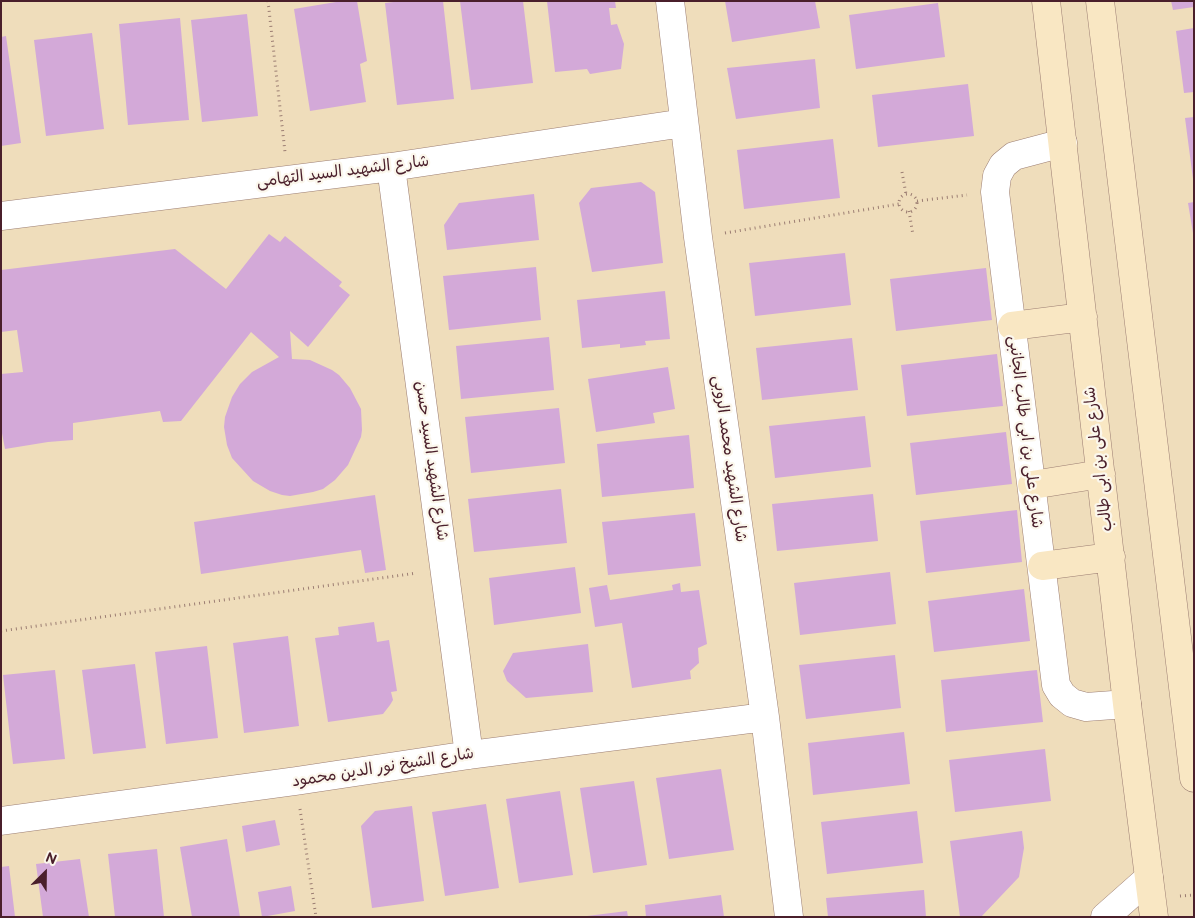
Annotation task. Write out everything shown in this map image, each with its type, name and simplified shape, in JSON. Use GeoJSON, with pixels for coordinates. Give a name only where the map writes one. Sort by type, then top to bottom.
{"type":"FeatureCollection","features":[{"type":"Feature","properties":{"kind":"main road","name":"شارع على بن ابى طالب"},"geometry":{"type":"LineString","coordinates":[[1046,1],[1127,704],[1154,917]]}},
{"type":"Feature","properties":{"kind":"main road"},"geometry":{"type":"LineString","coordinates":[[1100,1],[1194,778]]}},
{"type":"Feature","properties":{"kind":"main road"},"geometry":{"type":"LineString","coordinates":[[1012,326],[1083,318]]}},
{"type":"Feature","properties":{"kind":"main road"},"geometry":{"type":"LineString","coordinates":[[1032,484],[1101,474]]}},
{"type":"Feature","properties":{"kind":"main road"},"geometry":{"type":"LineString","coordinates":[[1042,566],[1110,557]]}},
{"type":"Feature","properties":{"kind":"street","name":"شارع الشهيد محمد الروبى"},"geometry":{"type":"LineString","coordinates":[[670,1],[698,237],[765,717],[789,917]]}},
{"type":"Feature","properties":{"kind":"street","name":"شارع الشهيد السيد التهامى"},"geometry":{"type":"LineString","coordinates":[[1,216],[391,167],[684,123]]}},
{"type":"Feature","properties":{"kind":"street","name":"شارع على بن ابى طالب الجانبى"},"geometry":{"type":"LineString","coordinates":[[1063,143],[1014,156],[1003,165],[997,176],[995,192],[1056,685],[1062,695],[1072,703],[1086,707],[1127,704]]}},
{"type":"Feature","properties":{"kind":"street","name":"شارع الشهيد السيد حسن"},"geometry":{"type":"LineString","coordinates":[[391,167],[469,755]]}},
{"type":"Feature","properties":{"kind":"street","name":"شارع الشيخ نور الدين محمود"},"geometry":{"type":"LineString","coordinates":[[1,821],[296,782],[469,755],[765,717]]}},
{"type":"Feature","properties":{"kind":"street"},"geometry":{"type":"LineString","coordinates":[[1106,917],[1149,878]]}},
{"type":"Feature","properties":{"kind":"path"},"geometry":{"type":"LineString","coordinates":[[268,1],[289,180]]}},
{"type":"Feature","properties":{"kind":"path"},"geometry":{"type":"LineString","coordinates":[[902,172],[906,194]]}},
{"type":"Feature","properties":{"kind":"path"},"geometry":{"type":"LineString","coordinates":[[917,201],[995,192]]}},
{"type":"Feature","properties":{"kind":"path"},"geometry":{"type":"LineString","coordinates":[[906,194],[914,196],[917,201],[914,209],[909,211],[901,209],[899,204],[901,197],[906,194]]}},
{"type":"Feature","properties":{"kind":"path"},"geometry":{"type":"LineString","coordinates":[[698,237],[899,204]]}},
{"type":"Feature","properties":{"kind":"path"},"geometry":{"type":"LineString","coordinates":[[909,211],[913,235]]}},
{"type":"Feature","properties":{"kind":"path"},"geometry":{"type":"LineString","coordinates":[[1,631],[445,569]]}},
{"type":"Feature","properties":{"kind":"path"},"geometry":{"type":"LineString","coordinates":[[296,782],[316,917]]}},
{"type":"Feature","properties":{"kind":"building"},"geometry":{"type":"Polygon","coordinates":[[[342,1],[357,1],[367,61],[360,64],[366,102],[310,111],[294,9],[342,1]]]}},
{"type":"Feature","properties":{"kind":"building"},"geometry":{"type":"Polygon","coordinates":[[[443,1],[454,99],[397,105],[385,3],[443,1]]]}},
{"type":"Feature","properties":{"kind":"building"},"geometry":{"type":"Polygon","coordinates":[[[460,1],[523,1],[533,83],[471,90],[460,1]]]}},
{"type":"Feature","properties":{"kind":"building"},"geometry":{"type":"Polygon","coordinates":[[[547,1],[615,1],[616,8],[609,8],[611,25],[617,24],[624,44],[621,69],[590,74],[587,69],[555,72],[547,1]]]}},
{"type":"Feature","properties":{"kind":"building"},"geometry":{"type":"Polygon","coordinates":[[[725,1],[815,1],[820,28],[732,42],[725,1]]]}},
{"type":"Feature","properties":{"kind":"building"},"geometry":{"type":"Polygon","coordinates":[[[1171,1],[1194,1],[1194,7],[1173,10],[1171,1]]]}},
{"type":"Feature","properties":{"kind":"building"},"geometry":{"type":"Polygon","coordinates":[[[938,3],[945,57],[856,69],[849,15],[938,3]]]}},
{"type":"Feature","properties":{"kind":"building"},"geometry":{"type":"Polygon","coordinates":[[[247,14],[258,116],[202,122],[191,20],[247,14]]]}},
{"type":"Feature","properties":{"kind":"building"},"geometry":{"type":"Polygon","coordinates":[[[180,18],[189,120],[128,125],[119,24],[180,18]]]}},
{"type":"Feature","properties":{"kind":"building"},"geometry":{"type":"Polygon","coordinates":[[[1194,28],[1194,92],[1184,93],[1176,31],[1194,28]]]}},
{"type":"Feature","properties":{"kind":"building"},"geometry":{"type":"Polygon","coordinates":[[[92,33],[104,129],[46,136],[34,40],[92,33]]]}},
{"type":"Feature","properties":{"kind":"building"},"geometry":{"type":"Polygon","coordinates":[[[6,36],[21,143],[1,146],[1,37],[6,36]]]}},
{"type":"Feature","properties":{"kind":"building"},"geometry":{"type":"Polygon","coordinates":[[[815,59],[820,108],[736,119],[727,68],[815,59]]]}},
{"type":"Feature","properties":{"kind":"building"},"geometry":{"type":"Polygon","coordinates":[[[968,84],[974,136],[878,147],[872,95],[968,84]]]}},
{"type":"Feature","properties":{"kind":"building"},"geometry":{"type":"Polygon","coordinates":[[[1194,117],[1194,179],[1193,179],[1185,118],[1194,117]]]}},
{"type":"Feature","properties":{"kind":"building"},"geometry":{"type":"Polygon","coordinates":[[[833,139],[840,198],[744,209],[737,150],[833,139]]]}},
{"type":"Feature","properties":{"kind":"building"},"geometry":{"type":"Polygon","coordinates":[[[641,182],[655,192],[663,263],[592,272],[579,203],[591,188],[641,182]]]}},
{"type":"Feature","properties":{"kind":"building"},"geometry":{"type":"Polygon","coordinates":[[[534,194],[539,240],[447,250],[444,225],[459,203],[534,194]]]}},
{"type":"Feature","properties":{"kind":"building"},"geometry":{"type":"Polygon","coordinates":[[[1194,202],[1194,233],[1193,233],[1188,203],[1194,202]]]}},
{"type":"Feature","properties":{"kind":"building"},"geometry":{"type":"Polygon","coordinates":[[[269,234],[280,242],[285,236],[342,282],[339,286],[350,295],[308,347],[290,331],[292,359],[310,360],[339,375],[350,388],[361,409],[361,437],[348,465],[335,480],[323,489],[313,492],[290,496],[282,495],[270,491],[253,481],[232,458],[227,445],[224,427],[225,417],[232,397],[240,384],[252,372],[279,357],[251,332],[181,421],[163,422],[160,411],[73,423],[73,440],[5,449],[1,428],[1,374],[23,372],[17,330],[1,332],[1,270],[175,249],[226,289],[269,234]]]}},
{"type":"Feature","properties":{"kind":"building"},"geometry":{"type":"Polygon","coordinates":[[[845,253],[851,305],[755,316],[749,263],[845,253]]]}},
{"type":"Feature","properties":{"kind":"building"},"geometry":{"type":"Polygon","coordinates":[[[536,267],[541,320],[449,330],[443,276],[536,267]]]}},
{"type":"Feature","properties":{"kind":"building"},"geometry":{"type":"Polygon","coordinates":[[[986,268],[992,320],[896,331],[890,279],[986,268]]]}},
{"type":"Feature","properties":{"kind":"building"},"geometry":{"type":"Polygon","coordinates":[[[665,291],[670,339],[645,341],[646,345],[620,348],[620,344],[582,348],[577,300],[665,291]]]}},
{"type":"Feature","properties":{"kind":"building"},"geometry":{"type":"Polygon","coordinates":[[[549,337],[554,390],[461,399],[456,346],[549,337]]]}},
{"type":"Feature","properties":{"kind":"building"},"geometry":{"type":"Polygon","coordinates":[[[852,338],[858,390],[762,400],[756,348],[852,338]]]}},
{"type":"Feature","properties":{"kind":"building"},"geometry":{"type":"Polygon","coordinates":[[[997,354],[1003,406],[907,416],[901,365],[997,354]]]}},
{"type":"Feature","properties":{"kind":"building"},"geometry":{"type":"Polygon","coordinates":[[[668,367],[675,409],[653,413],[655,423],[596,432],[588,379],[668,367]]]}},
{"type":"Feature","properties":{"kind":"building"},"geometry":{"type":"Polygon","coordinates":[[[559,408],[565,463],[471,473],[465,417],[559,408]]]}},
{"type":"Feature","properties":{"kind":"building"},"geometry":{"type":"Polygon","coordinates":[[[865,416],[871,467],[775,478],[769,426],[865,416]]]}},
{"type":"Feature","properties":{"kind":"building"},"geometry":{"type":"Polygon","coordinates":[[[1006,432],[1012,484],[916,495],[910,443],[1006,432]]]}},
{"type":"Feature","properties":{"kind":"building"},"geometry":{"type":"Polygon","coordinates":[[[689,435],[694,488],[602,497],[597,444],[689,435]]]}},
{"type":"Feature","properties":{"kind":"building"},"geometry":{"type":"Polygon","coordinates":[[[561,489],[567,543],[474,552],[468,499],[561,489]]]}},
{"type":"Feature","properties":{"kind":"building"},"geometry":{"type":"Polygon","coordinates":[[[873,494],[878,541],[777,551],[772,504],[873,494]]]}},
{"type":"Feature","properties":{"kind":"building"},"geometry":{"type":"Polygon","coordinates":[[[375,495],[386,570],[365,573],[361,550],[201,574],[194,522],[375,495]]]}},
{"type":"Feature","properties":{"kind":"building"},"geometry":{"type":"Polygon","coordinates":[[[1017,510],[1022,562],[926,573],[920,521],[1017,510]]]}},
{"type":"Feature","properties":{"kind":"building"},"geometry":{"type":"Polygon","coordinates":[[[695,513],[701,566],[608,575],[602,522],[695,513]]]}},
{"type":"Feature","properties":{"kind":"building"},"geometry":{"type":"Polygon","coordinates":[[[575,567],[581,613],[494,625],[489,578],[575,567]]]}},
{"type":"Feature","properties":{"kind":"building"},"geometry":{"type":"Polygon","coordinates":[[[890,572],[896,624],[800,635],[794,583],[890,572]]]}},
{"type":"Feature","properties":{"kind":"building"},"geometry":{"type":"Polygon","coordinates":[[[680,583],[681,592],[699,590],[707,644],[698,648],[699,663],[690,671],[691,679],[632,688],[622,623],[595,627],[589,588],[607,585],[610,600],[673,590],[672,585],[680,583]]]}},
{"type":"Feature","properties":{"kind":"building"},"geometry":{"type":"Polygon","coordinates":[[[1024,589],[1030,641],[934,652],[928,601],[1024,589]]]}},
{"type":"Feature","properties":{"kind":"building"},"geometry":{"type":"Polygon","coordinates":[[[374,622],[377,642],[389,640],[397,691],[391,692],[393,700],[383,714],[328,722],[315,638],[339,635],[338,627],[374,622]]]}},
{"type":"Feature","properties":{"kind":"building"},"geometry":{"type":"Polygon","coordinates":[[[288,636],[299,726],[244,733],[233,643],[288,636]]]}},
{"type":"Feature","properties":{"kind":"building"},"geometry":{"type":"Polygon","coordinates":[[[588,644],[593,692],[526,698],[507,681],[503,671],[513,653],[588,644]]]}},
{"type":"Feature","properties":{"kind":"building"},"geometry":{"type":"Polygon","coordinates":[[[207,646],[218,738],[166,744],[155,652],[207,646]]]}},
{"type":"Feature","properties":{"kind":"building"},"geometry":{"type":"Polygon","coordinates":[[[895,655],[901,708],[806,719],[799,665],[895,655]]]}},
{"type":"Feature","properties":{"kind":"building"},"geometry":{"type":"Polygon","coordinates":[[[135,664],[146,748],[93,754],[82,670],[135,664]]]}},
{"type":"Feature","properties":{"kind":"building"},"geometry":{"type":"Polygon","coordinates":[[[55,670],[65,759],[13,764],[3,675],[55,670]]]}},
{"type":"Feature","properties":{"kind":"building"},"geometry":{"type":"Polygon","coordinates":[[[1037,670],[1043,722],[946,732],[941,680],[1037,670]]]}},
{"type":"Feature","properties":{"kind":"building"},"geometry":{"type":"Polygon","coordinates":[[[904,732],[910,784],[813,795],[808,743],[904,732]]]}},
{"type":"Feature","properties":{"kind":"building"},"geometry":{"type":"Polygon","coordinates":[[[1045,749],[1051,801],[955,812],[949,760],[1045,749]]]}},
{"type":"Feature","properties":{"kind":"building"},"geometry":{"type":"Polygon","coordinates":[[[721,769],[734,850],[669,859],[656,778],[721,769]]]}},
{"type":"Feature","properties":{"kind":"building"},"geometry":{"type":"Polygon","coordinates":[[[634,781],[647,865],[593,873],[580,788],[634,781]]]}},
{"type":"Feature","properties":{"kind":"building"},"geometry":{"type":"Polygon","coordinates":[[[560,791],[573,875],[519,883],[506,799],[560,791]]]}},
{"type":"Feature","properties":{"kind":"building"},"geometry":{"type":"Polygon","coordinates":[[[486,804],[499,888],[445,896],[432,812],[486,804]]]}},
{"type":"Feature","properties":{"kind":"building"},"geometry":{"type":"Polygon","coordinates":[[[412,806],[424,901],[372,908],[361,826],[375,811],[412,806]]]}},
{"type":"Feature","properties":{"kind":"building"},"geometry":{"type":"Polygon","coordinates":[[[917,811],[923,863],[827,874],[821,822],[917,811]]]}},
{"type":"Feature","properties":{"kind":"building"},"geometry":{"type":"Polygon","coordinates":[[[275,820],[280,845],[246,852],[242,826],[275,820]]]}},
{"type":"Feature","properties":{"kind":"building"},"geometry":{"type":"Polygon","coordinates":[[[1022,831],[1024,848],[1019,877],[981,917],[960,917],[950,841],[1022,831]]]}},
{"type":"Feature","properties":{"kind":"building"},"geometry":{"type":"Polygon","coordinates":[[[227,839],[240,917],[192,917],[180,847],[227,839]]]}},
{"type":"Feature","properties":{"kind":"building"},"geometry":{"type":"Polygon","coordinates":[[[157,849],[164,917],[115,917],[108,854],[157,849]]]}},
{"type":"Feature","properties":{"kind":"building"},"geometry":{"type":"Polygon","coordinates":[[[80,859],[89,917],[43,917],[36,864],[80,859]]]}},
{"type":"Feature","properties":{"kind":"building"},"geometry":{"type":"Polygon","coordinates":[[[9,866],[15,917],[1,917],[1,867],[9,866]]]}},
{"type":"Feature","properties":{"kind":"building"},"geometry":{"type":"Polygon","coordinates":[[[291,886],[295,911],[262,917],[258,892],[291,886]]]}},
{"type":"Feature","properties":{"kind":"building"},"geometry":{"type":"Polygon","coordinates":[[[924,890],[926,917],[828,917],[826,898],[924,890]]]}},
{"type":"Feature","properties":{"kind":"building"},"geometry":{"type":"Polygon","coordinates":[[[721,895],[724,917],[646,917],[645,905],[721,895]]]}},
{"type":"Feature","properties":{"kind":"building"},"geometry":{"type":"Polygon","coordinates":[[[627,911],[628,917],[587,917],[587,916],[627,911]]]}}]}
